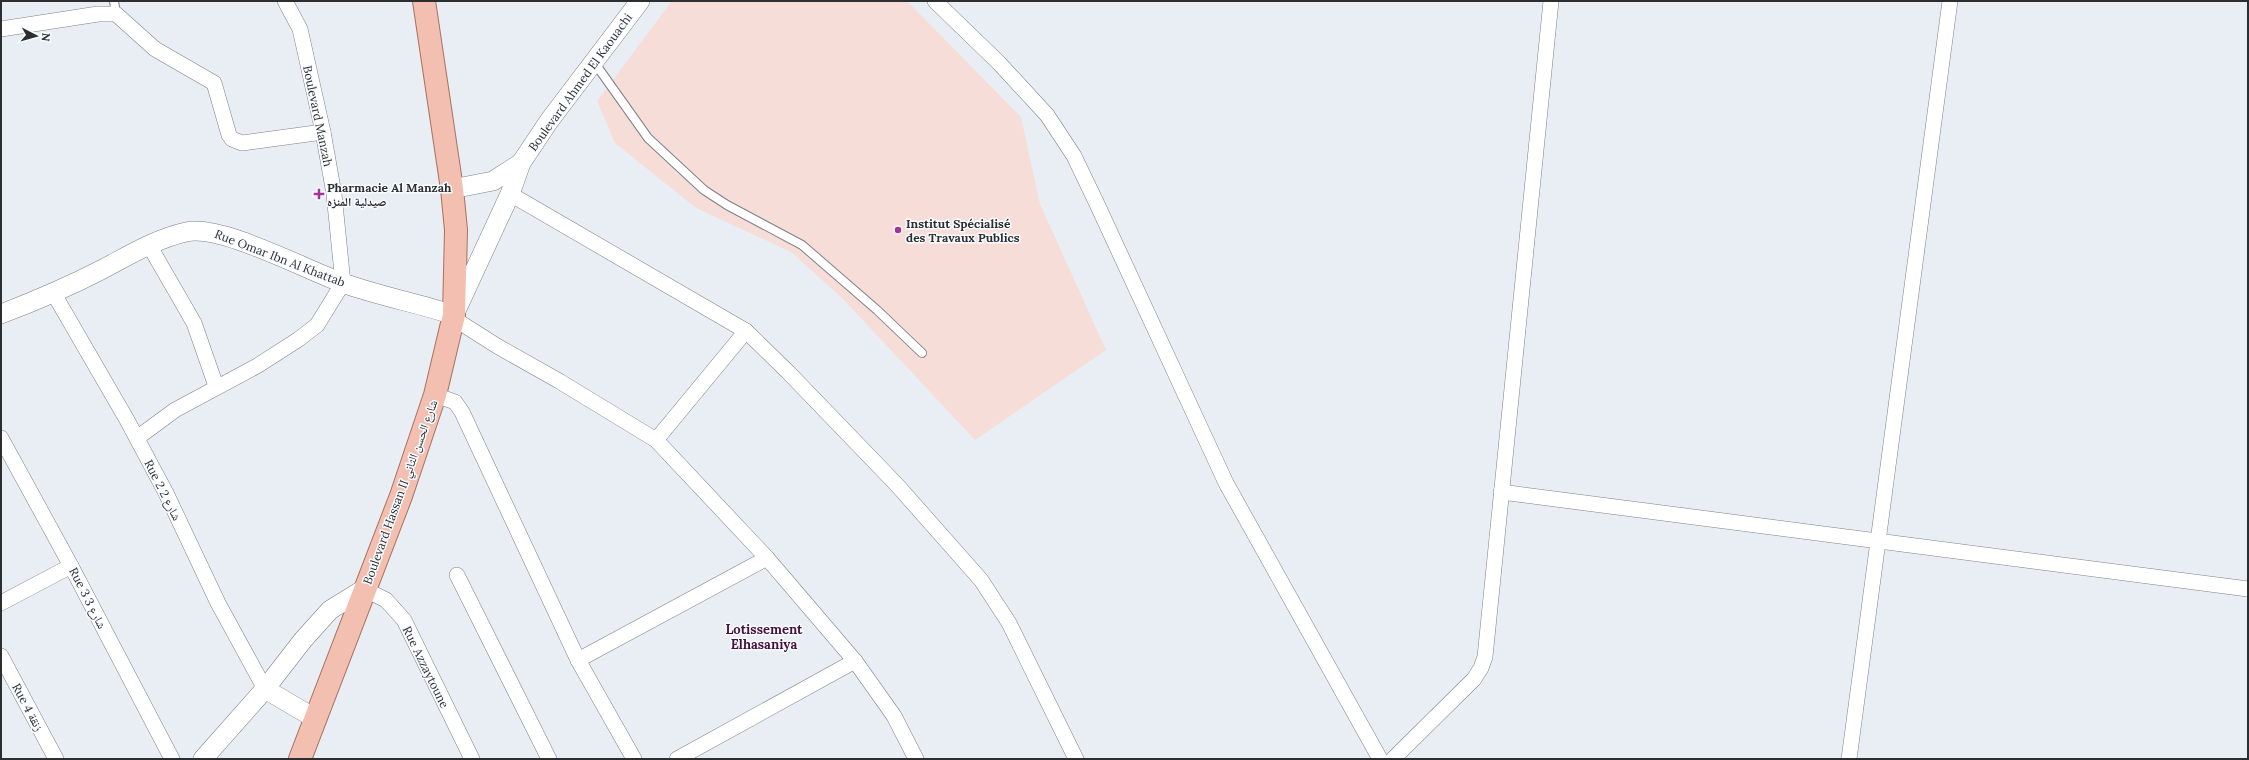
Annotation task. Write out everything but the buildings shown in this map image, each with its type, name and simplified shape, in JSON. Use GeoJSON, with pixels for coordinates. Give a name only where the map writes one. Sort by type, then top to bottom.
{"type":"FeatureCollection","features":[{"type":"Feature","properties":{"kind":"main road","name":"Boulevard Hassan II شارع الحسن الثاني"},"geometry":{"type":"LineString","coordinates":[[300,759],[401,496],[436,395],[453,316],[456,230],[452,189],[424,1]]}},
{"type":"Feature","properties":{"kind":"street","name":"Boulevard Manzah"},"geometry":{"type":"LineString","coordinates":[[286,1],[300,29],[322,132],[334,194],[343,283]]}},
{"type":"Feature","properties":{"kind":"street","name":"Boulevard Ahmed El Kaouachi"},"geometry":{"type":"LineString","coordinates":[[453,316],[510,194],[521,163],[549,121],[640,1]]}},
{"type":"Feature","properties":{"kind":"street"},"geometry":{"type":"LineString","coordinates":[[935,1],[999,63],[1047,115],[1074,156],[1098,204],[1226,483],[1380,759]]}},
{"type":"Feature","properties":{"kind":"street"},"geometry":{"type":"LineString","coordinates":[[1393,759],[1474,678],[1481,668],[1486,647],[1551,1]]}},
{"type":"Feature","properties":{"kind":"street"},"geometry":{"type":"LineString","coordinates":[[1849,759],[1876,541],[1950,1]]}},
{"type":"Feature","properties":{"kind":"street"},"geometry":{"type":"LineString","coordinates":[[1,29],[98,14],[115,7],[155,49],[214,83],[229,134],[236,142],[242,143],[322,132]]}},
{"type":"Feature","properties":{"kind":"street","name":"Boulevard Ahmed El Kaouachi"},"geometry":{"type":"LineString","coordinates":[[452,189],[494,181],[521,163]]}},
{"type":"Feature","properties":{"kind":"street"},"geometry":{"type":"LineString","coordinates":[[510,194],[746,331],[788,372],[897,485],[981,580],[1009,623],[1076,759]]}},
{"type":"Feature","properties":{"kind":"street","name":"Rue Omar Ibn Al Khattab"},"geometry":{"type":"LineString","coordinates":[[1,314],[54,294],[150,244],[187,232],[212,232],[343,283],[453,316]]}},
{"type":"Feature","properties":{"kind":"street"},"geometry":{"type":"LineString","coordinates":[[150,244],[194,324],[216,386]]}},
{"type":"Feature","properties":{"kind":"street"},"geometry":{"type":"LineString","coordinates":[[136,438],[175,410],[216,386],[279,353],[317,325],[343,283]]}},
{"type":"Feature","properties":{"kind":"street","name":"Rue 2 شارع 2"},"geometry":{"type":"LineString","coordinates":[[54,294],[166,493],[221,609],[265,689]]}},
{"type":"Feature","properties":{"kind":"street"},"geometry":{"type":"LineString","coordinates":[[453,316],[497,346],[656,440],[767,558],[855,661],[894,716],[916,759]]}},
{"type":"Feature","properties":{"kind":"street"},"geometry":{"type":"LineString","coordinates":[[656,440],[746,331]]}},
{"type":"Feature","properties":{"kind":"street"},"geometry":{"type":"LineString","coordinates":[[436,395],[455,402],[462,412],[578,660],[634,759]]}},
{"type":"Feature","properties":{"kind":"street","name":"Rue 3 شارع 3"},"geometry":{"type":"LineString","coordinates":[[3,445],[72,566],[172,759]]}},
{"type":"Feature","properties":{"kind":"street"},"geometry":{"type":"LineString","coordinates":[[1501,492],[2248,589]]}},
{"type":"Feature","properties":{"kind":"street"},"geometry":{"type":"LineString","coordinates":[[578,660],[767,558]]}},
{"type":"Feature","properties":{"kind":"street"},"geometry":{"type":"LineString","coordinates":[[1,603],[72,566]]}},
{"type":"Feature","properties":{"kind":"street"},"geometry":{"type":"LineString","coordinates":[[457,575],[548,759]]}},
{"type":"Feature","properties":{"kind":"street"},"geometry":{"type":"LineString","coordinates":[[204,759],[265,689],[303,640],[330,610],[364,589]]}},
{"type":"Feature","properties":{"kind":"street","name":"Rue Azzaytoune"},"geometry":{"type":"LineString","coordinates":[[364,589],[386,600],[404,620],[472,759]]}},
{"type":"Feature","properties":{"kind":"street","name":"Rue 4 زنقة"},"geometry":{"type":"LineString","coordinates":[[1,656],[56,759]]}},
{"type":"Feature","properties":{"kind":"street"},"geometry":{"type":"LineString","coordinates":[[677,759],[855,661]]}},
{"type":"Feature","properties":{"kind":"street"},"geometry":{"type":"LineString","coordinates":[[265,689],[316,719]]}},
{"type":"Feature","properties":{"kind":"lane"},"geometry":{"type":"LineString","coordinates":[[594,61],[648,138],[704,190],[727,205],[802,244],[878,310],[922,353]]}},
{"type":"Feature","properties":{"kind":"shaded area","name":"Institut Spécialisé des Travaux Publics"},"geometry":{"type":"Polygon","coordinates":[[[672,1],[907,1],[1021,117],[1040,204],[1106,350],[975,440],[842,298],[791,252],[696,208],[615,143],[597,101],[672,1]]]}},
{"type":"Feature","properties":{"kind":"place","name":"Pharmacie Al Manzah صيدلية المنزه"},"geometry":{"type":"Point","coordinates":[319,194]}},
{"type":"Feature","properties":{"kind":"place","name":"Institut Spécialisé des Travaux Publics"},"geometry":{"type":"Point","coordinates":[898,230]}},
{"type":"Feature","properties":{"kind":"district","name":"Lotissement Elhasaniya"},"geometry":{"type":"Point","coordinates":[764,636]}}]}
